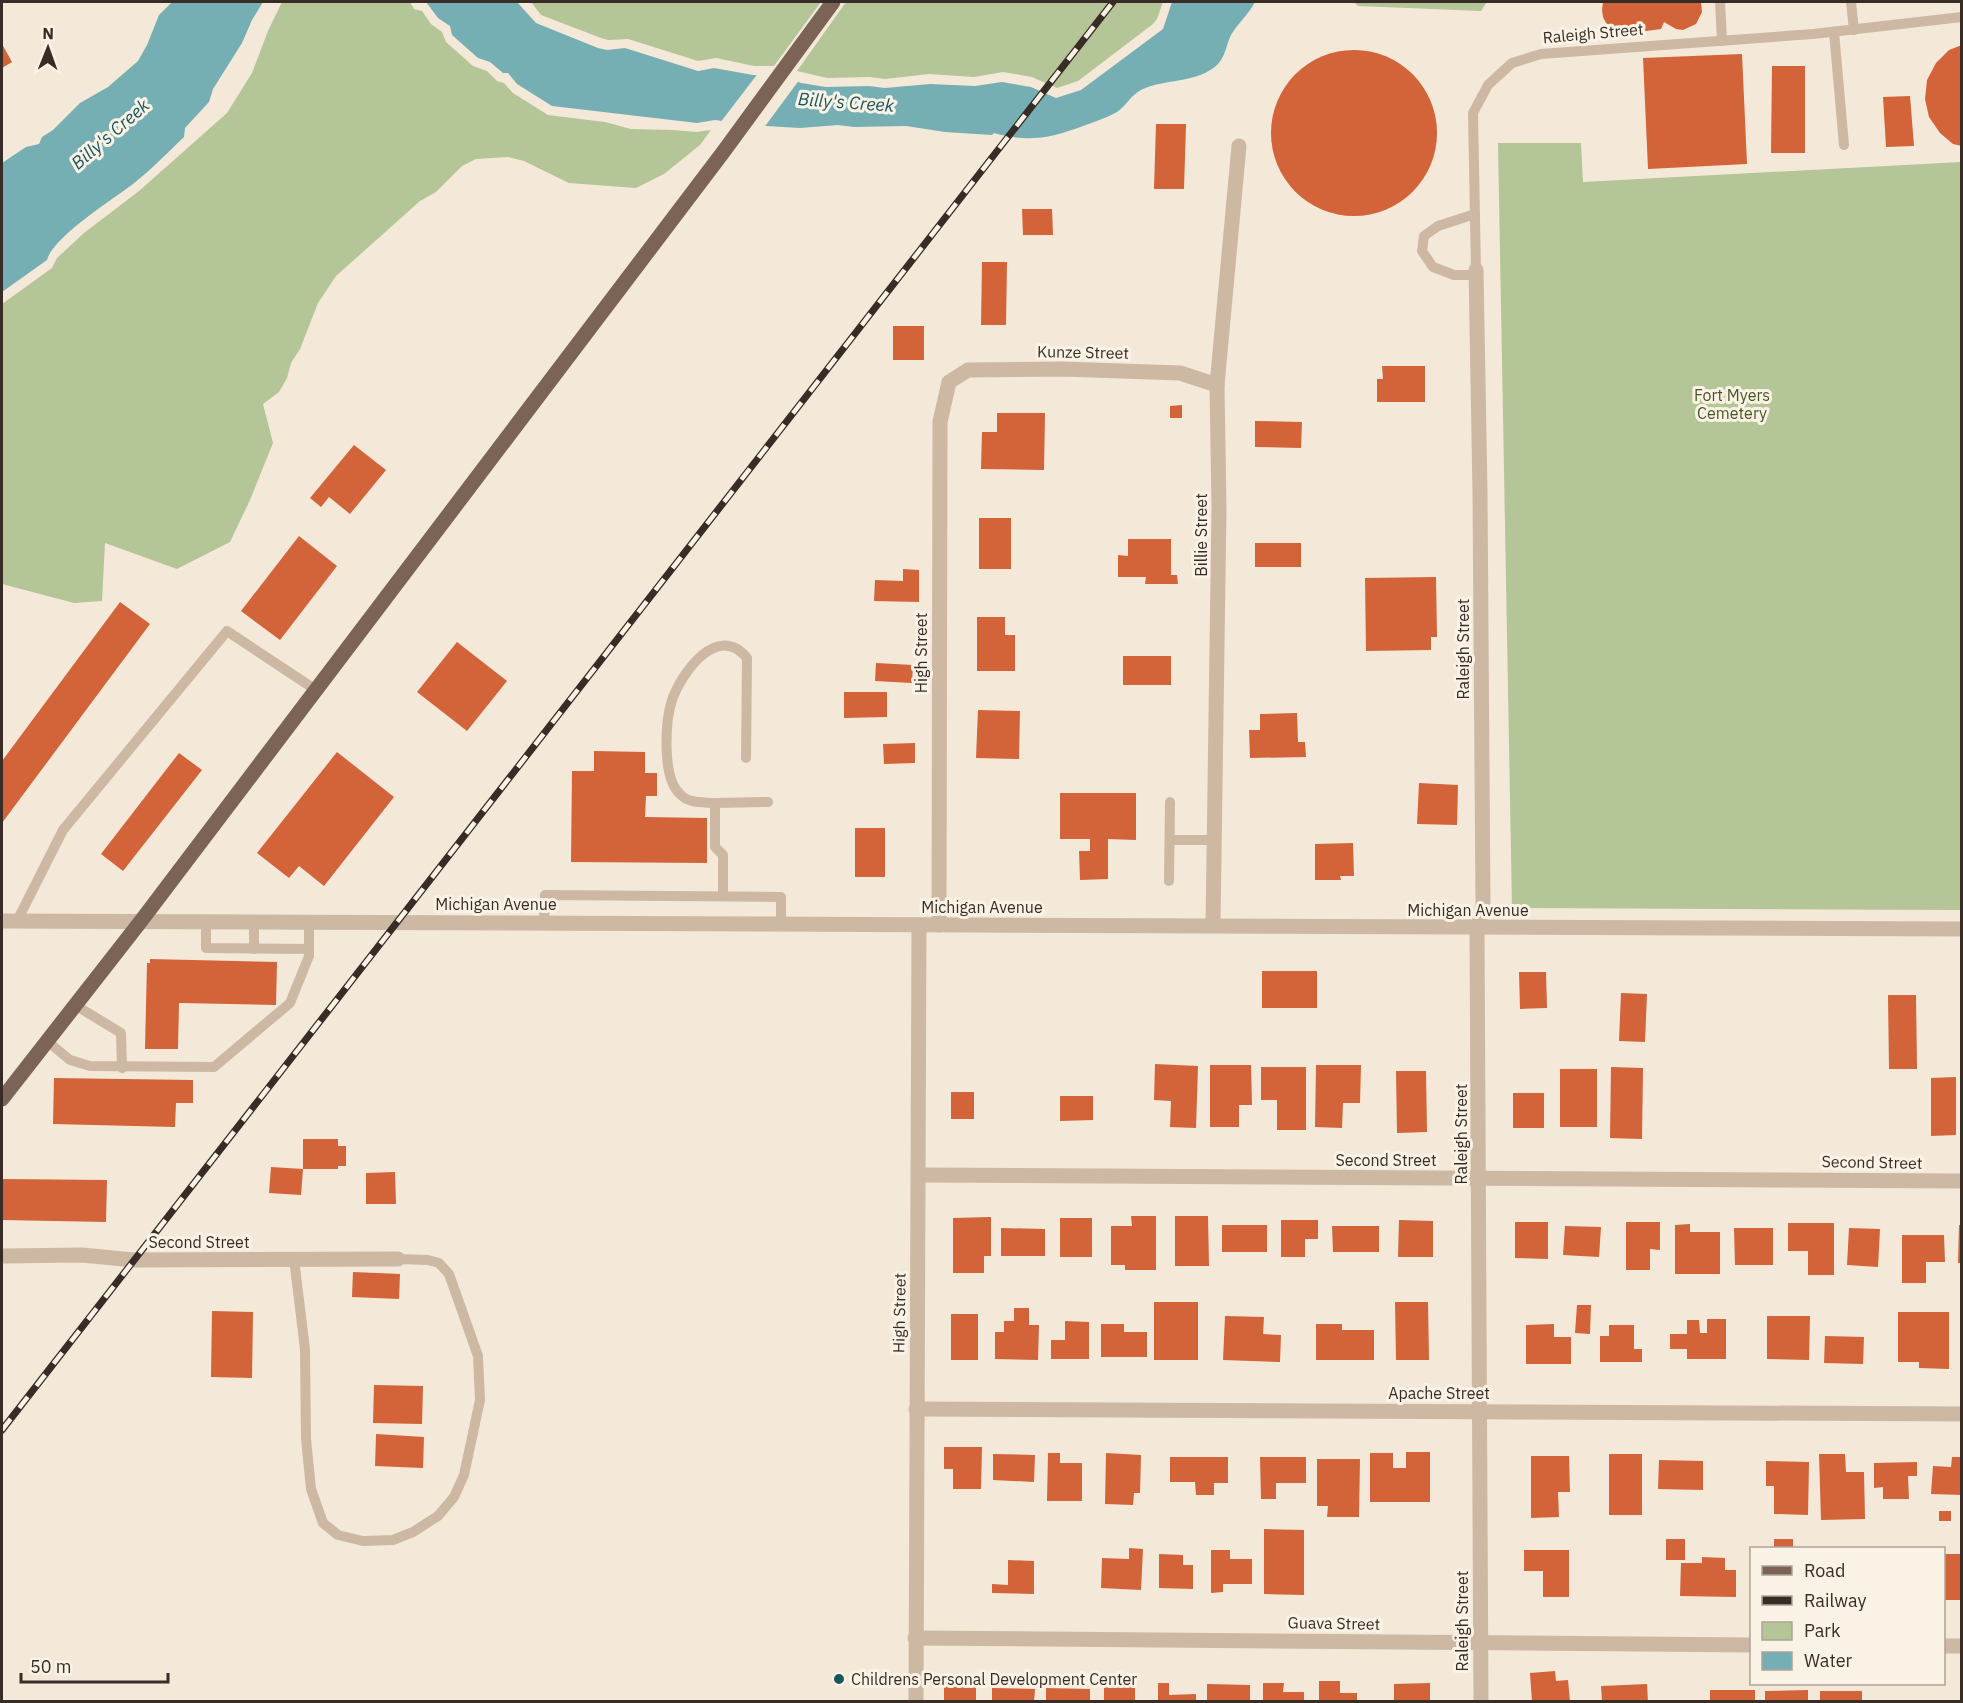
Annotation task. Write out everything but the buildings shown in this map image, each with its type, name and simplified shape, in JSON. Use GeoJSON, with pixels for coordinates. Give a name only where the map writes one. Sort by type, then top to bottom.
{"type":"FeatureCollection","features":[{"type":"Feature","properties":{"kind":"main road"},"geometry":{"type":"LineString","coordinates":[[2,1099],[141,921],[316,690],[800,50],[833,2]]}},
{"type":"Feature","properties":{"kind":"street","name":"Billie Street"},"geometry":{"type":"LineString","coordinates":[[1213,925],[1219,508],[1217,385],[1239,146]]}},
{"type":"Feature","properties":{"kind":"street","name":"Raleigh Street"},"geometry":{"type":"LineString","coordinates":[[1476,273],[1483,906],[1477,928],[1481,1701]]}},
{"type":"Feature","properties":{"kind":"street","name":"Kunze Street"},"geometry":{"type":"LineString","coordinates":[[949,381],[968,370],[1062,369],[1180,373],[1217,385]]}},
{"type":"Feature","properties":{"kind":"street","name":"High Street"},"geometry":{"type":"LineString","coordinates":[[939,925],[940,422],[949,381]]}},
{"type":"Feature","properties":{"kind":"street","name":"Michigan Avenue"},"geometry":{"type":"LineString","coordinates":[[9,921],[1962,929]]}},
{"type":"Feature","properties":{"kind":"street","name":"High Street"},"geometry":{"type":"LineString","coordinates":[[916,1701],[918,925]]}},
{"type":"Feature","properties":{"kind":"street","name":"Second Street"},"geometry":{"type":"LineString","coordinates":[[919,1175],[1962,1181]]}},
{"type":"Feature","properties":{"kind":"street","name":"Second Street"},"geometry":{"type":"LineString","coordinates":[[2,1256],[82,1255],[134,1260],[398,1259]]}},
{"type":"Feature","properties":{"kind":"street","name":"Apache Street"},"geometry":{"type":"LineString","coordinates":[[916,1409],[1962,1414]]}},
{"type":"Feature","properties":{"kind":"street","name":"Guava Street"},"geometry":{"type":"LineString","coordinates":[[915,1638],[1750,1644]]}},
{"type":"Feature","properties":{"kind":"street"},"geometry":{"type":"LineString","coordinates":[[1945,1646],[1962,1646]]}},
{"type":"Feature","properties":{"kind":"lane"},"geometry":{"type":"LineString","coordinates":[[1720,2],[1722,41]]}},
{"type":"Feature","properties":{"kind":"lane"},"geometry":{"type":"LineString","coordinates":[[1851,2],[1854,30]]}},
{"type":"Feature","properties":{"kind":"lane","name":"Raleigh Street"},"geometry":{"type":"LineString","coordinates":[[1476,273],[1473,113],[1488,85],[1512,63],[1541,54],[1834,33],[1962,17]]}},
{"type":"Feature","properties":{"kind":"lane"},"geometry":{"type":"LineString","coordinates":[[1834,33],[1844,145]]}},
{"type":"Feature","properties":{"kind":"lane"},"geometry":{"type":"LineString","coordinates":[[1475,214],[1438,226],[1424,237],[1422,251],[1433,267],[1454,275],[1476,273]]}},
{"type":"Feature","properties":{"kind":"lane"},"geometry":{"type":"LineString","coordinates":[[9,921],[63,830],[227,631],[316,690]]}},
{"type":"Feature","properties":{"kind":"lane"},"geometry":{"type":"LineString","coordinates":[[746,758],[747,658],[739,648],[725,644],[709,649],[696,661],[681,682],[673,700],[669,716],[669,776],[681,796],[691,801],[768,802]]}},
{"type":"Feature","properties":{"kind":"lane"},"geometry":{"type":"LineString","coordinates":[[1169,881],[1170,802]]}},
{"type":"Feature","properties":{"kind":"lane"},"geometry":{"type":"LineString","coordinates":[[715,803],[715,847],[723,855],[723,896]]}},
{"type":"Feature","properties":{"kind":"lane"},"geometry":{"type":"LineString","coordinates":[[1170,840],[1215,840]]}},
{"type":"Feature","properties":{"kind":"lane"},"geometry":{"type":"LineString","coordinates":[[544,922],[544,895],[723,896],[781,897],[781,924]]}},
{"type":"Feature","properties":{"kind":"lane"},"geometry":{"type":"LineString","coordinates":[[206,921],[206,948],[309,949]]}},
{"type":"Feature","properties":{"kind":"lane"},"geometry":{"type":"LineString","coordinates":[[254,921],[254,949]]}},
{"type":"Feature","properties":{"kind":"lane"},"geometry":{"type":"LineString","coordinates":[[47,1041],[70,1060],[90,1066],[214,1067],[290,1003],[309,956],[309,922]]}},
{"type":"Feature","properties":{"kind":"lane"},"geometry":{"type":"LineString","coordinates":[[75,1005],[121,1033],[122,1068]]}},
{"type":"Feature","properties":{"kind":"lane"},"geometry":{"type":"LineString","coordinates":[[294,1259],[305,1349],[306,1439],[310,1489],[323,1523],[338,1536],[363,1541],[393,1540],[412,1532],[438,1516],[454,1497],[464,1475],[480,1400],[478,1356],[449,1274],[440,1263],[428,1260],[398,1259]]}},
{"type":"Feature","properties":{"kind":"green space"},"geometry":{"type":"Polygon","coordinates":[[[282,2],[410,2],[414,9],[422,11],[431,24],[442,32],[446,42],[473,66],[487,71],[497,81],[504,83],[513,93],[548,115],[605,122],[631,129],[696,132],[711,130],[700,145],[664,174],[636,188],[569,183],[524,161],[508,157],[476,159],[462,166],[436,192],[420,201],[336,276],[318,303],[300,349],[291,363],[287,378],[279,392],[263,404],[273,443],[230,542],[177,569],[105,543],[102,601],[74,603],[2,584],[2,304],[52,268],[57,258],[84,233],[139,191],[227,113],[252,73],[282,2]]]}},
{"type":"Feature","properties":{"kind":"green space"},"geometry":{"type":"Polygon","coordinates":[[[531,2],[821,2],[774,66],[754,66],[716,58],[698,61],[628,39],[601,38],[541,15],[531,2]]]}},
{"type":"Feature","properties":{"kind":"green space"},"geometry":{"type":"Polygon","coordinates":[[[846,2],[1163,2],[1153,24],[1078,81],[1057,88],[1032,77],[1003,72],[974,77],[929,74],[885,79],[827,78],[797,71],[846,2]]]}},
{"type":"Feature","properties":{"kind":"green space"},"geometry":{"type":"Polygon","coordinates":[[[1354,2],[1487,2],[1481,11],[1358,6],[1354,2]]]}},
{"type":"Feature","properties":{"kind":"green space","name":"Fort Myers Cemetery"},"geometry":{"type":"Polygon","coordinates":[[[1498,143],[1581,143],[1583,182],[1961,162],[1961,910],[1512,908],[1498,143]]]}},
{"type":"Feature","properties":{"kind":"water","name":"Billy's Creek"},"geometry":{"type":"Polygon","coordinates":[[[172,2],[263,2],[242,43],[213,89],[209,102],[185,128],[184,137],[140,179],[71,230],[47,260],[2,292],[2,163],[26,147],[39,144],[42,137],[53,130],[80,103],[108,87],[138,61],[159,15],[172,2]]]}},
{"type":"Feature","properties":{"kind":"water","name":"Billy's Creek"},"geometry":{"type":"Polygon","coordinates":[[[426,2],[517,2],[536,23],[598,48],[607,50],[625,48],[698,71],[714,68],[753,75],[784,76],[801,83],[826,87],[885,88],[930,84],[975,86],[1002,82],[1031,87],[1056,98],[1081,90],[1163,29],[1172,2],[1255,2],[1231,35],[1221,61],[1210,70],[1191,78],[1150,86],[1134,95],[1117,112],[1060,134],[1039,138],[1018,138],[994,133],[992,135],[945,132],[906,126],[838,125],[800,128],[715,120],[697,123],[552,106],[517,84],[508,73],[503,73],[490,62],[478,58],[452,35],[450,26],[438,18],[426,2]]]}},
{"type":"Feature","properties":{"kind":"pier"},"geometry":{"type":"Polygon","coordinates":[[[759,72],[784,73],[800,79],[763,129],[720,123],[759,72]]]}},
{"type":"Feature","properties":{"kind":"railway"},"geometry":{"type":"LineString","coordinates":[[2,1430],[1113,2]]}},
{"type":"Feature","properties":{"kind":"place","name":"Childrens Personal Development Center"},"geometry":{"type":"Point","coordinates":[839,1679]}}]}
